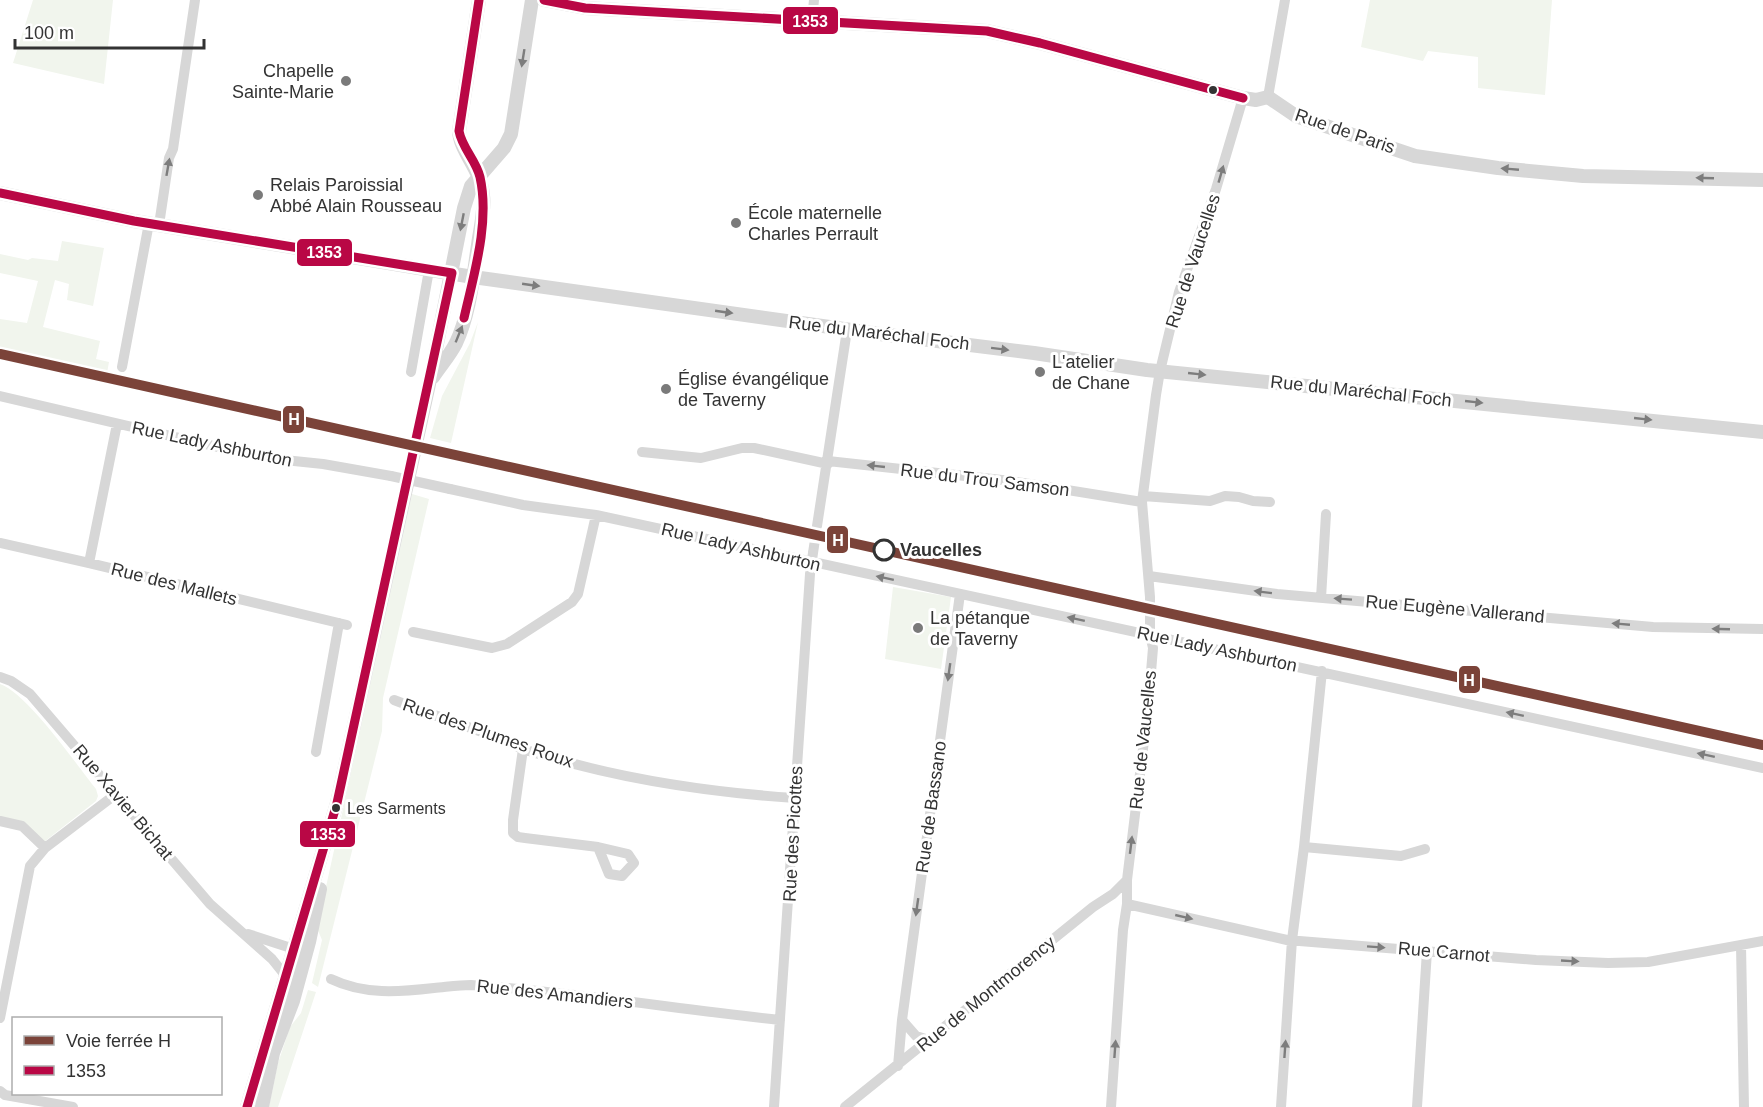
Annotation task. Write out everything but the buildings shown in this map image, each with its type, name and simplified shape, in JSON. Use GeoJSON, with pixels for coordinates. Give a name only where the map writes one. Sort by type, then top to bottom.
{"type":"FeatureCollection","features":[{"type":"Feature","properties":{"kind":"street"},"geometry":{"type":"LineString","coordinates":[[122,367],[169,158],[173,149],[195,0]]}},
{"type":"Feature","properties":{"kind":"street"},"geometry":{"type":"LineString","coordinates":[[429,384],[460,333],[473,277],[483,211],[480,175],[462,143],[459,131],[479,0]]}},
{"type":"Feature","properties":{"kind":"street"},"geometry":{"type":"LineString","coordinates":[[262,1107],[273,1053],[293,1001],[309,942],[335,810],[429,384],[468,194],[480,175],[504,148],[511,134],[532,0]]}},
{"type":"Feature","properties":{"kind":"street"},"geometry":{"type":"LineString","coordinates":[[544,0],[585,8],[1003,33],[1256,100],[1268,97],[1285,0]]}},
{"type":"Feature","properties":{"kind":"street"},"geometry":{"type":"LineString","coordinates":[[812,20],[814,0]]}},
{"type":"Feature","properties":{"kind":"street","name":"Rue de Paris"},"geometry":{"type":"LineString","coordinates":[[1268,97],[1296,116],[1415,156],[1498,168],[1582,176],[1763,180]]}},
{"type":"Feature","properties":{"kind":"street","name":"Rue de Vaucelles"},"geometry":{"type":"LineString","coordinates":[[1111,1107],[1127,880],[1153,648],[1150,635],[1149,576],[1142,499],[1160,370],[1179,292],[1216,189],[1243,98]]}},
{"type":"Feature","properties":{"kind":"street","name":"Rue du Maréchal Foch"},"geometry":{"type":"LineString","coordinates":[[0,193],[154,224],[429,270],[847,330],[1160,370],[1763,432]]}},
{"type":"Feature","properties":{"kind":"street"},"geometry":{"type":"LineString","coordinates":[[411,372],[429,270]]}},
{"type":"Feature","properties":{"kind":"street"},"geometry":{"type":"LineString","coordinates":[[817,526],[847,330]]}},
{"type":"Feature","properties":{"kind":"street","name":"Rue Lady Ashburton"},"geometry":{"type":"LineString","coordinates":[[0,396],[265,458],[323,464],[391,476],[523,505],[596,515],[812,557],[960,594],[1763,768]]}},
{"type":"Feature","properties":{"kind":"street"},"geometry":{"type":"LineString","coordinates":[[89,563],[117,424]]}},
{"type":"Feature","properties":{"kind":"street","name":"Rue du Trou Samson"},"geometry":{"type":"LineString","coordinates":[[642,452],[700,458],[754,448],[828,463],[1011,481],[1142,499],[1210,501],[1232,496],[1270,502]]}},
{"type":"Feature","properties":{"kind":"street"},"geometry":{"type":"LineString","coordinates":[[1321,598],[1326,514]]}},
{"type":"Feature","properties":{"kind":"street"},"geometry":{"type":"LineString","coordinates":[[414,632],[492,648],[507,644],[572,602],[578,594],[596,515]]}},
{"type":"Feature","properties":{"kind":"street","name":"Rue des Mallets"},"geometry":{"type":"LineString","coordinates":[[0,543],[343,624],[316,752]]}},
{"type":"Feature","properties":{"kind":"street","name":"Rue des Picottes"},"geometry":{"type":"LineString","coordinates":[[774,1107],[812,557]]}},
{"type":"Feature","properties":{"kind":"street","name":"Rue Eugène Vallerand"},"geometry":{"type":"LineString","coordinates":[[1149,576],[1277,594],[1653,627],[1763,629]]}},
{"type":"Feature","properties":{"kind":"street","name":"Rue de Bassano"},"geometry":{"type":"LineString","coordinates":[[898,1066],[902,1020],[960,594]]}},
{"type":"Feature","properties":{"kind":"street"},"geometry":{"type":"LineString","coordinates":[[1281,1107],[1292,940],[1322,671]]}},
{"type":"Feature","properties":{"kind":"street","name":"Rue Xavier Bichat"},"geometry":{"type":"LineString","coordinates":[[0,677],[11,681],[30,694],[210,904],[272,959],[284,974],[285,981]]}},
{"type":"Feature","properties":{"kind":"street","name":"Rue des Plumes Roux"},"geometry":{"type":"LineString","coordinates":[[394,700],[523,749],[583,766],[651,781],[728,792],[795,798]]}},
{"type":"Feature","properties":{"kind":"street"},"geometry":{"type":"LineString","coordinates":[[523,749],[513,833],[518,837],[598,848]]}},
{"type":"Feature","properties":{"kind":"street"},"geometry":{"type":"LineString","coordinates":[[0,1018],[30,866],[45,848],[116,794]]}},
{"type":"Feature","properties":{"kind":"street"},"geometry":{"type":"LineString","coordinates":[[247,1107],[335,810]]}},
{"type":"Feature","properties":{"kind":"street"},"geometry":{"type":"LineString","coordinates":[[0,821],[22,826],[45,848]]}},
{"type":"Feature","properties":{"kind":"street"},"geometry":{"type":"LineString","coordinates":[[1304,847],[1401,856],[1425,849]]}},
{"type":"Feature","properties":{"kind":"street","name":"Rue de Montmorency"},"geometry":{"type":"LineString","coordinates":[[845,1107],[1093,907],[1113,894],[1127,880]]}},
{"type":"Feature","properties":{"kind":"street","name":"Rue Carnot"},"geometry":{"type":"LineString","coordinates":[[1126,904],[1292,940],[1536,960],[1648,962],[1763,941]]}},
{"type":"Feature","properties":{"kind":"street","name":"Rue Xavier Bichat"},"geometry":{"type":"LineString","coordinates":[[242,932],[294,949]]}},
{"type":"Feature","properties":{"kind":"street"},"geometry":{"type":"LineString","coordinates":[[1741,945],[1744,1107]]}},
{"type":"Feature","properties":{"kind":"street"},"geometry":{"type":"LineString","coordinates":[[286,1021],[298,958],[294,949]]}},
{"type":"Feature","properties":{"kind":"street"},"geometry":{"type":"LineString","coordinates":[[1417,1107],[1427,951]]}},
{"type":"Feature","properties":{"kind":"street","name":"Rue des Amandiers"},"geometry":{"type":"LineString","coordinates":[[331,979],[343,985],[379,992],[415,991],[468,985],[780,1020]]}},
{"type":"Feature","properties":{"kind":"street"},"geometry":{"type":"LineString","coordinates":[[902,1020],[916,1036],[929,1040]]}},
{"type":"Feature","properties":{"kind":"street"},"geometry":{"type":"LineString","coordinates":[[0,1091],[5,1095],[74,1107]]}},
{"type":"Feature","properties":{"kind":"shaded area"},"geometry":{"type":"Polygon","coordinates":[[[33,0],[113,0],[104,84],[13,63],[33,0]]]}},
{"type":"Feature","properties":{"kind":"shaded area"},"geometry":{"type":"Polygon","coordinates":[[[1370,0],[1552,0],[1545,95],[1478,88],[1478,57],[1428,51],[1423,61],[1361,47],[1370,0]]]}},
{"type":"Feature","properties":{"kind":"shaded area"},"geometry":{"type":"Polygon","coordinates":[[[62,241],[104,248],[93,306],[67,300],[69,284],[55,280],[43,327],[100,341],[96,359],[109,362],[107,373],[0,350],[0,319],[27,323],[38,281],[0,273],[0,254],[28,260],[32,258],[58,261],[62,241]]]}},
{"type":"Feature","properties":{"kind":"shaded area"},"geometry":{"type":"Polygon","coordinates":[[[478,322],[451,443],[430,438],[442,396],[470,343],[478,322]]]}},
{"type":"Feature","properties":{"kind":"shaded area"},"geometry":{"type":"Polygon","coordinates":[[[412,494],[429,499],[383,698],[382,731],[318,987],[312,983],[322,940],[317,928],[412,494]]]}},
{"type":"Feature","properties":{"kind":"shaded area","name":"La pétanque de Taverny"},"geometry":{"type":"Polygon","coordinates":[[[893,587],[951,597],[941,669],[885,659],[893,587]]]}},
{"type":"Feature","properties":{"kind":"shaded area"},"geometry":{"type":"Polygon","coordinates":[[[0,684],[11,690],[37,715],[96,789],[98,796],[96,801],[44,842],[0,817],[0,684]]]}},
{"type":"Feature","properties":{"kind":"shaded area"},"geometry":{"type":"Polygon","coordinates":[[[308,990],[316,992],[278,1107],[269,1107],[278,1063],[290,1027],[301,1013],[308,990]]]}},
{"type":"Feature","properties":{"kind":"tunnel"},"geometry":{"type":"LineString","coordinates":[[813,553],[817,526]]}},
{"type":"Feature","properties":{"kind":"rail line","name":"H"},"geometry":{"type":"LineString","coordinates":[[0,354],[1763,745]]}},
{"type":"Feature","properties":{"kind":"transit line","name":"1353"},"geometry":{"type":"LineString","coordinates":[[464,318],[476,266],[483,212],[480,177],[459,131],[479,0]]}},
{"type":"Feature","properties":{"kind":"transit line","name":"1353"},"geometry":{"type":"LineString","coordinates":[[544,0],[585,8],[987,31],[1040,43],[1243,98]]}},
{"type":"Feature","properties":{"kind":"transit line","name":"1353"},"geometry":{"type":"LineString","coordinates":[[0,193],[134,221],[452,273],[337,803],[247,1107]]}},
{"type":"Feature","properties":{"kind":"place","name":"Chapelle Sainte-Marie"},"geometry":{"type":"Point","coordinates":[346,81]}},
{"type":"Feature","properties":{"kind":"place","name":"Relais Paroissial Abbé Alain Rousseau"},"geometry":{"type":"Point","coordinates":[258,195]}},
{"type":"Feature","properties":{"kind":"place","name":"École maternelle Charles Perrault"},"geometry":{"type":"Point","coordinates":[736,223]}},
{"type":"Feature","properties":{"kind":"place","name":"L'atelier de Chane"},"geometry":{"type":"Point","coordinates":[1040,372]}},
{"type":"Feature","properties":{"kind":"place","name":"Église évangélique de Taverny"},"geometry":{"type":"Point","coordinates":[666,389]}},
{"type":"Feature","properties":{"kind":"place","name":"Vaucelles"},"geometry":{"type":"Point","coordinates":[884,550]}},
{"type":"Feature","properties":{"kind":"place","name":"La pétanque de Taverny"},"geometry":{"type":"Point","coordinates":[918,628]}},
{"type":"Feature","properties":{"kind":"place","name":"Les Sarments"},"geometry":{"type":"Point","coordinates":[336,808]}}]}
